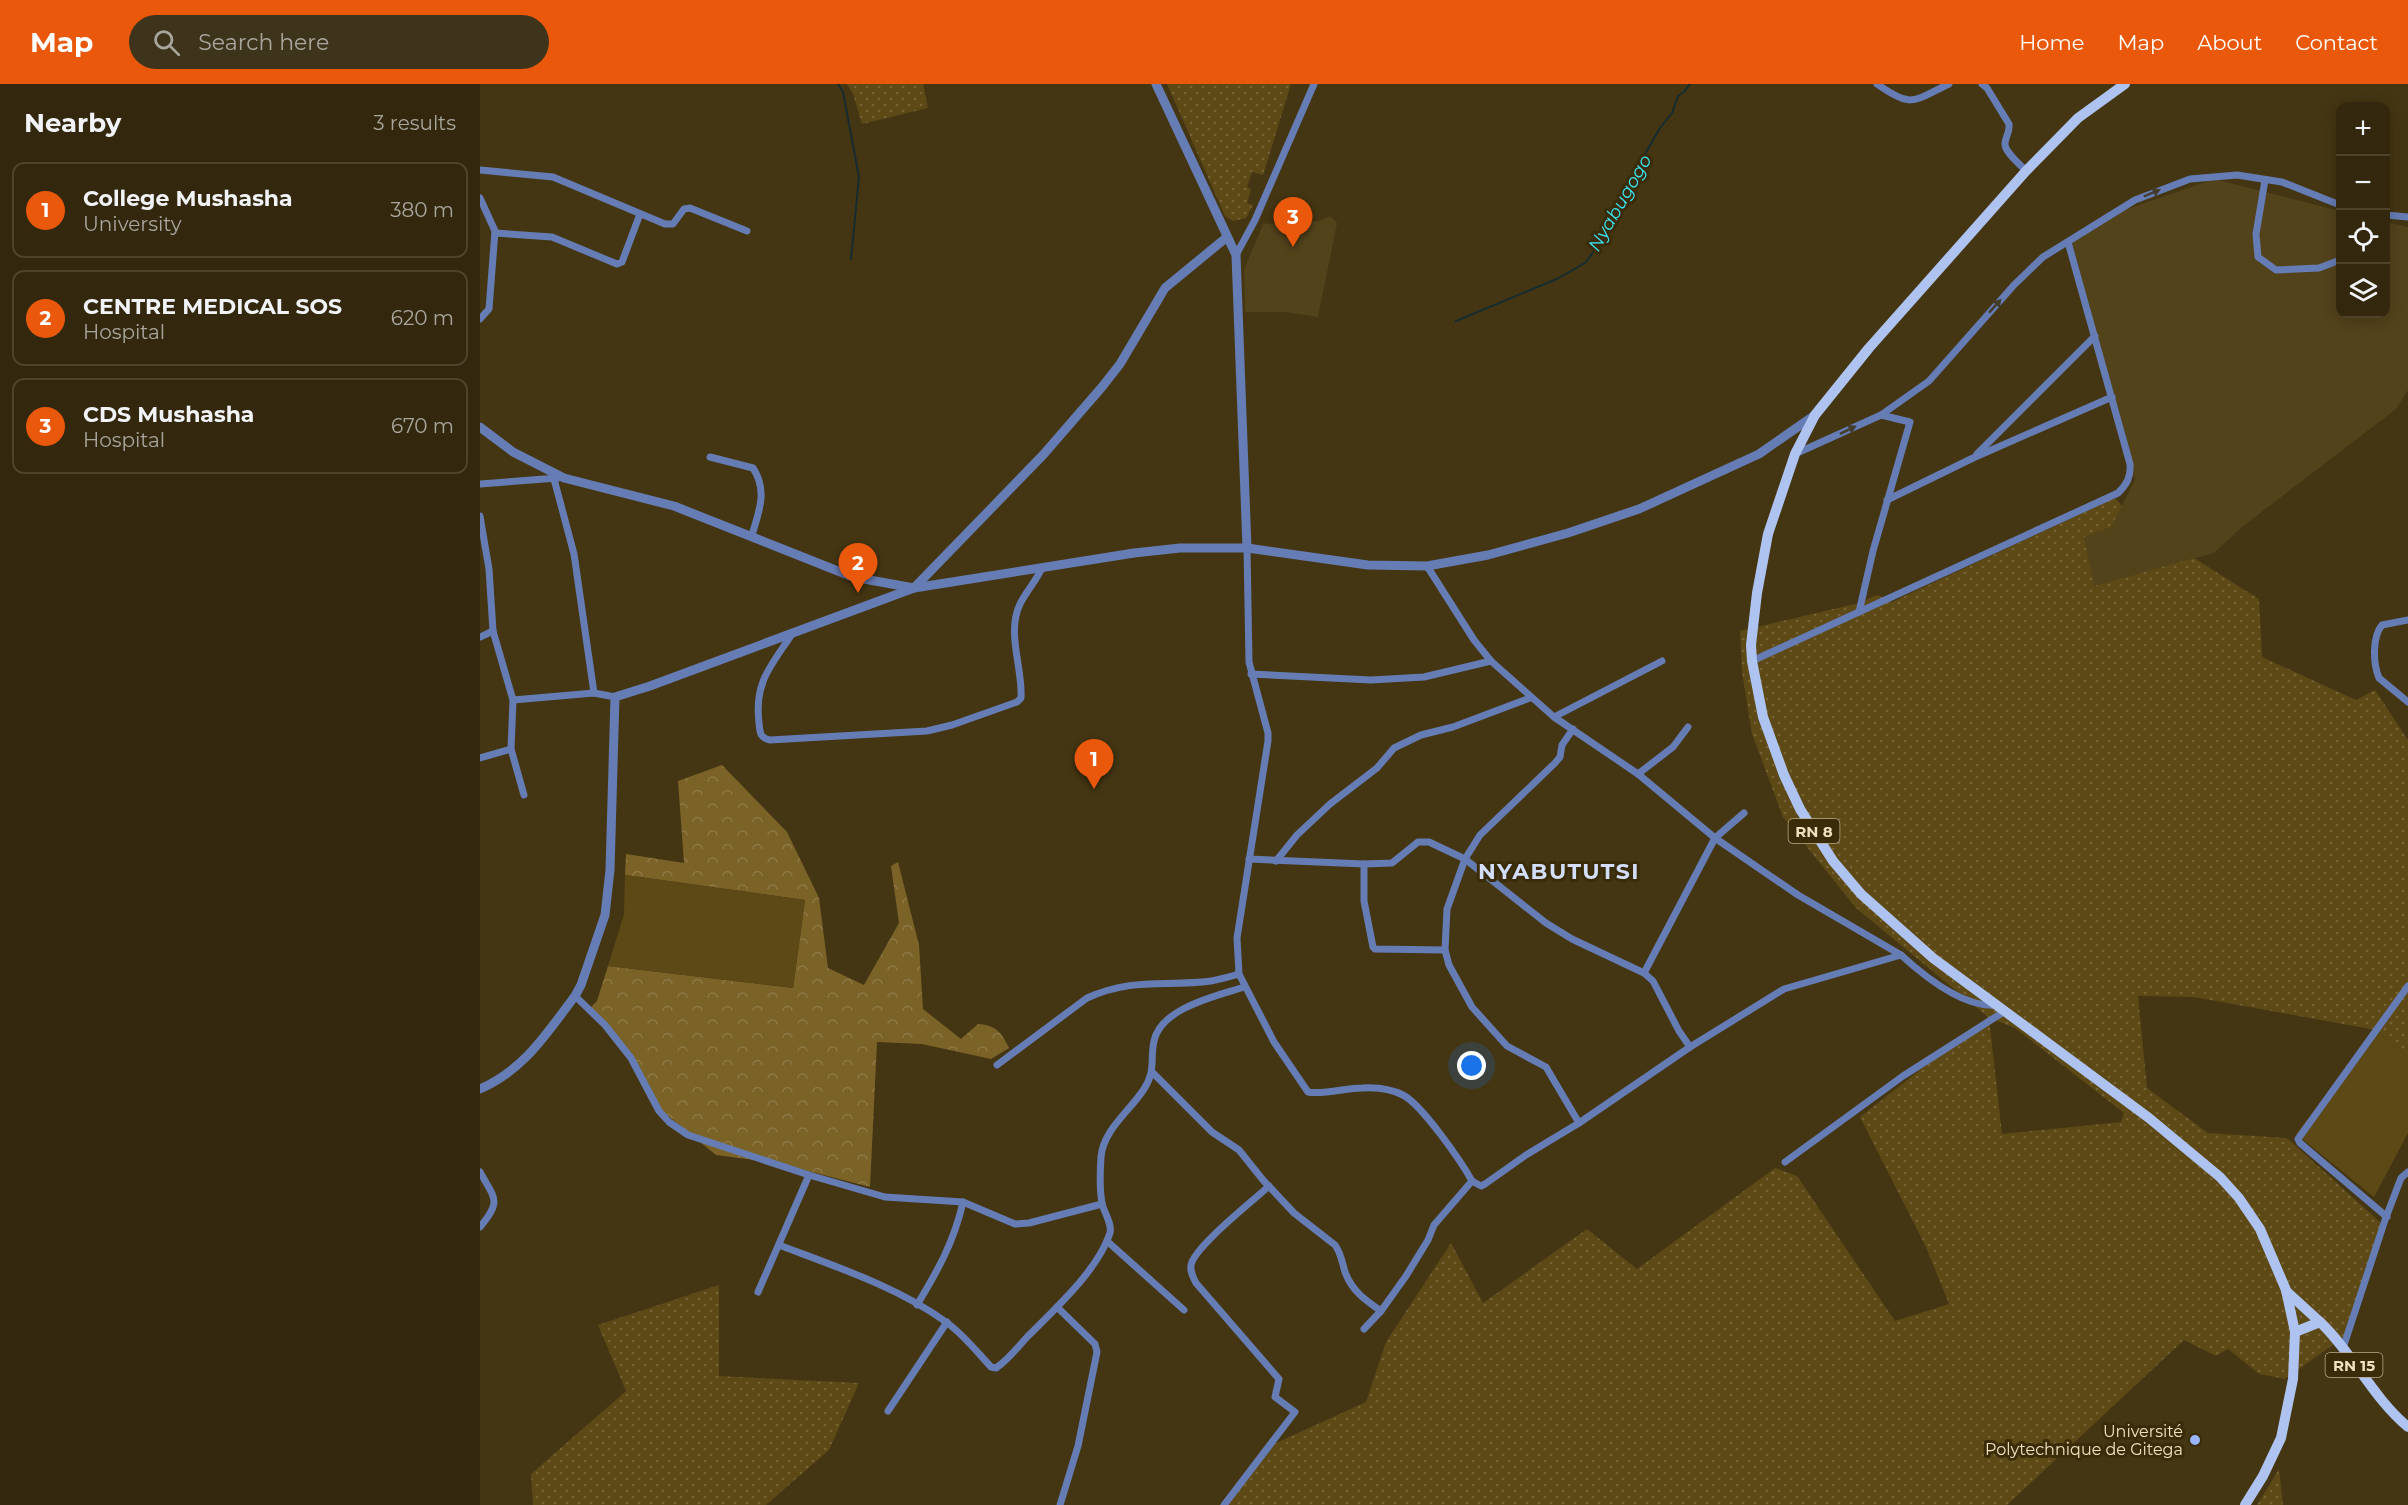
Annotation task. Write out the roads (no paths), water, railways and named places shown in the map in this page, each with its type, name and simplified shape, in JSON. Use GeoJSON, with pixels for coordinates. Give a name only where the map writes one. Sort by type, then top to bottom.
{"type":"FeatureCollection","features":[{"type":"Feature","properties":{"kind":"main road","name":"RN 8"},"geometry":{"type":"LineString","coordinates":[[2125,84],[2078,118],[2026,171],[1869,348],[1815,415],[1795,454],[1768,534],[1756,603],[1751,645],[1752,661],[1764,717],[1784,775],[1800,810],[1833,861],[1861,894],[1933,958],[2149,1118],[2220,1177],[2239,1198],[2260,1229],[2286,1290],[2295,1332],[2294,1379],[2281,1438],[2264,1476],[2245,1505]]}},
{"type":"Feature","properties":{"kind":"main road","name":"RN 15"},"geometry":{"type":"LineString","coordinates":[[2286,1290],[2320,1322],[2397,1418],[2408,1427]]}},
{"type":"Feature","properties":{"kind":"main road"},"geometry":{"type":"LineString","coordinates":[[2295,1332],[2320,1322]]}},
{"type":"Feature","properties":{"kind":"street"},"geometry":{"type":"LineString","coordinates":[[1156,84],[1236,255],[1251,674],[1268,733],[1238,938],[1239,974],[1274,1042],[1308,1092],[1365,1088],[1401,1094],[1408,1098],[1437,1131],[1472,1180],[1481,1186],[1579,1123],[1690,1047],[1784,989],[1901,955]]}},
{"type":"Feature","properties":{"kind":"street"},"geometry":{"type":"LineString","coordinates":[[1236,255],[1255,220],[1314,84]]}},
{"type":"Feature","properties":{"kind":"street"},"geometry":{"type":"LineString","coordinates":[[1877,84],[1906,101],[1913,101],[1949,84]]}},
{"type":"Feature","properties":{"kind":"street"},"geometry":{"type":"LineString","coordinates":[[1982,84],[2008,124],[2010,130],[2005,141],[2006,150],[2026,171]]}},
{"type":"Feature","properties":{"kind":"street"},"geometry":{"type":"LineString","coordinates":[[480,170],[550,176],[669,225],[673,224],[684,209],[690,208],[747,231]]}},
{"type":"Feature","properties":{"kind":"street"},"geometry":{"type":"LineString","coordinates":[[1795,454],[1881,415],[1929,381],[2014,285],[2043,257],[2135,200],[2181,182],[2218,175],[2237,175],[2282,182],[2336,203]]}},
{"type":"Feature","properties":{"kind":"street"},"geometry":{"type":"LineString","coordinates":[[2265,180],[2256,234],[2258,257],[2276,270],[2319,268],[2336,263]]}},
{"type":"Feature","properties":{"kind":"street"},"geometry":{"type":"LineString","coordinates":[[480,198],[494,225],[495,233],[490,272],[490,304],[487,312],[480,319]]}},
{"type":"Feature","properties":{"kind":"street"},"geometry":{"type":"LineString","coordinates":[[495,233],[552,237],[617,264],[622,262],[640,214]]}},
{"type":"Feature","properties":{"kind":"street"},"geometry":{"type":"LineString","coordinates":[[2390,215],[2408,217]]}},
{"type":"Feature","properties":{"kind":"street"},"geometry":{"type":"LineString","coordinates":[[914,588],[1042,455],[1102,387],[1120,364],[1165,288],[1227,237]]}},
{"type":"Feature","properties":{"kind":"street"},"geometry":{"type":"LineString","coordinates":[[1752,661],[2118,493],[2129,480],[2131,471],[2068,242]]}},
{"type":"Feature","properties":{"kind":"street"},"geometry":{"type":"LineString","coordinates":[[1973,458],[2095,336]]}},
{"type":"Feature","properties":{"kind":"street"},"geometry":{"type":"LineString","coordinates":[[1887,500],[1973,458],[2112,397]]}},
{"type":"Feature","properties":{"kind":"street"},"geometry":{"type":"LineString","coordinates":[[513,700],[594,693],[615,697],[914,588],[1134,553],[1180,548],[1247,548],[1368,565],[1427,566],[1488,555],[1568,533],[1639,509],[1759,454],[1815,415]]}},
{"type":"Feature","properties":{"kind":"street"},"geometry":{"type":"LineString","coordinates":[[1859,612],[1887,500],[1910,422],[1881,415]]}},
{"type":"Feature","properties":{"kind":"street"},"geometry":{"type":"LineString","coordinates":[[480,427],[513,452],[559,478],[674,506],[854,577],[914,588]]}},
{"type":"Feature","properties":{"kind":"street"},"geometry":{"type":"LineString","coordinates":[[710,457],[753,468],[757,475],[762,500],[752,535]]}},
{"type":"Feature","properties":{"kind":"street"},"geometry":{"type":"LineString","coordinates":[[480,484],[559,478]]}},
{"type":"Feature","properties":{"kind":"street"},"geometry":{"type":"LineString","coordinates":[[559,478],[574,554],[594,693]]}},
{"type":"Feature","properties":{"kind":"street"},"geometry":{"type":"LineString","coordinates":[[480,516],[489,569],[493,632],[513,700],[511,749],[525,795]]}},
{"type":"Feature","properties":{"kind":"street"},"geometry":{"type":"LineString","coordinates":[[1427,566],[1474,640],[1491,661],[1554,717],[1638,774],[1716,838],[1798,895],[1901,955],[1917,970],[1959,997],[1979,1005],[2002,1008]]}},
{"type":"Feature","properties":{"kind":"street"},"geometry":{"type":"LineString","coordinates":[[792,633],[762,679],[758,714],[760,735],[763,738],[770,740],[927,730],[952,725],[1017,702],[1021,698],[1015,643],[1017,613],[1019,604],[1042,568]]}},
{"type":"Feature","properties":{"kind":"street"},"geometry":{"type":"LineString","coordinates":[[2408,620],[2382,625],[2378,631],[2375,646],[2377,675],[2408,702]]}},
{"type":"Feature","properties":{"kind":"street"},"geometry":{"type":"LineString","coordinates":[[480,637],[493,632]]}},
{"type":"Feature","properties":{"kind":"street"},"geometry":{"type":"LineString","coordinates":[[1251,674],[1371,680],[1424,677],[1491,661]]}},
{"type":"Feature","properties":{"kind":"street"},"geometry":{"type":"LineString","coordinates":[[1554,717],[1662,661]]}},
{"type":"Feature","properties":{"kind":"street"},"geometry":{"type":"LineString","coordinates":[[480,1089],[506,1076],[530,1056],[581,986],[605,915],[610,870],[615,697]]}},
{"type":"Feature","properties":{"kind":"street"},"geometry":{"type":"LineString","coordinates":[[1276,861],[1297,835],[1330,804],[1377,768],[1394,748],[1421,735],[1453,728],[1530,698]]}},
{"type":"Feature","properties":{"kind":"street"},"geometry":{"type":"LineString","coordinates":[[1638,774],[1673,747],[1688,727]]}},
{"type":"Feature","properties":{"kind":"street"},"geometry":{"type":"LineString","coordinates":[[1573,729],[1562,745],[1560,757],[1480,835],[1465,859],[1447,909],[1445,950],[1449,965],[1472,1007],[1507,1046],[1546,1067],[1579,1123]]}},
{"type":"Feature","properties":{"kind":"street"},"geometry":{"type":"LineString","coordinates":[[480,758],[511,749]]}},
{"type":"Feature","properties":{"kind":"street"},"geometry":{"type":"LineString","coordinates":[[1644,973],[1716,838],[1744,813]]}},
{"type":"Feature","properties":{"kind":"street"},"geometry":{"type":"LineString","coordinates":[[1249,859],[1364,864],[1396,861],[1418,842],[1429,842],[1465,859],[1546,923],[1596,952],[1644,973],[1653,981],[1678,1031],[1690,1047]]}},
{"type":"Feature","properties":{"kind":"street"},"geometry":{"type":"LineString","coordinates":[[1364,864],[1364,901],[1373,947],[1375,949],[1445,950]]}},
{"type":"Feature","properties":{"kind":"street"},"geometry":{"type":"LineString","coordinates":[[997,1065],[1087,998],[1101,992],[1140,983],[1211,981],[1239,974]]}},
{"type":"Feature","properties":{"kind":"street"},"geometry":{"type":"LineString","coordinates":[[2387,1217],[2298,1139],[2408,986]]}},
{"type":"Feature","properties":{"kind":"street"},"geometry":{"type":"LineString","coordinates":[[779,1245],[848,1272],[947,1322],[991,1367],[996,1368],[1057,1307],[1100,1254],[1107,1241],[1111,1229],[1102,1204],[1101,1158],[1104,1141],[1145,1088],[1153,1073],[1153,1044],[1156,1034],[1170,1017],[1201,1001],[1244,987]]}},
{"type":"Feature","properties":{"kind":"street"},"geometry":{"type":"LineString","coordinates":[[575,996],[605,1025],[630,1058],[659,1111],[669,1122],[688,1136],[885,1197],[963,1202],[1015,1224],[1029,1224],[1102,1204]]}},
{"type":"Feature","properties":{"kind":"street"},"geometry":{"type":"LineString","coordinates":[[1785,1162],[1903,1076],[2002,1008]]}},
{"type":"Feature","properties":{"kind":"street"},"geometry":{"type":"LineString","coordinates":[[1153,1073],[1212,1132],[1239,1150],[1294,1213],[1335,1245],[1340,1251],[1346,1275],[1355,1291],[1381,1311]]}},
{"type":"Feature","properties":{"kind":"street"},"geometry":{"type":"LineString","coordinates":[[480,1172],[495,1205],[480,1227]]}},
{"type":"Feature","properties":{"kind":"street"},"geometry":{"type":"LineString","coordinates":[[2343,1348],[2401,1178],[2408,1172]]}},
{"type":"Feature","properties":{"kind":"street"},"geometry":{"type":"LineString","coordinates":[[758,1292],[809,1175]]}},
{"type":"Feature","properties":{"kind":"street"},"geometry":{"type":"LineString","coordinates":[[1364,1329],[1381,1311],[1406,1276],[1428,1240],[1434,1224],[1472,1180]]}},
{"type":"Feature","properties":{"kind":"street"},"geometry":{"type":"LineString","coordinates":[[1224,1505],[1295,1412],[1275,1397],[1279,1379],[1196,1283],[1191,1263],[1200,1249],[1269,1186]]}},
{"type":"Feature","properties":{"kind":"street"},"geometry":{"type":"LineString","coordinates":[[917,1305],[944,1260],[953,1239],[963,1202]]}},
{"type":"Feature","properties":{"kind":"street"},"geometry":{"type":"LineString","coordinates":[[1107,1241],[1184,1310]]}},
{"type":"Feature","properties":{"kind":"street"},"geometry":{"type":"LineString","coordinates":[[1057,1307],[1095,1344],[1097,1352],[1078,1446],[1060,1505]]}},
{"type":"Feature","properties":{"kind":"street"},"geometry":{"type":"LineString","coordinates":[[888,1411],[947,1322]]}},
{"type":"Feature","properties":{"kind":"waterway"},"geometry":{"type":"LineString","coordinates":[[838,84],[843,92],[859,177],[851,259]]}},
{"type":"Feature","properties":{"kind":"waterway","name":"Nyabugogo"},"geometry":{"type":"LineString","coordinates":[[1456,321],[1559,278],[1585,263],[1597,247],[1605,227],[1630,186],[1637,168],[1660,128],[1672,113],[1678,96],[1690,84]]}},
{"type":"Feature","properties":{"kind":"place","name":"CDS Mushasha"},"geometry":{"type":"Point","coordinates":[1293,247]}},
{"type":"Feature","properties":{"kind":"place","name":"CENTRE MEDICAL SOS"},"geometry":{"type":"Point","coordinates":[858,593]}},
{"type":"Feature","properties":{"kind":"place","name":"College Mushasha"},"geometry":{"type":"Point","coordinates":[1094,789]}},
{"type":"Feature","properties":{"kind":"place","name":"Université Polytechnique de Gitega"},"geometry":{"type":"Point","coordinates":[2195,1440]}},
{"type":"Feature","properties":{"kind":"district","name":"NYABUTUTSI"},"geometry":{"type":"Point","coordinates":[1559,871]}}]}
